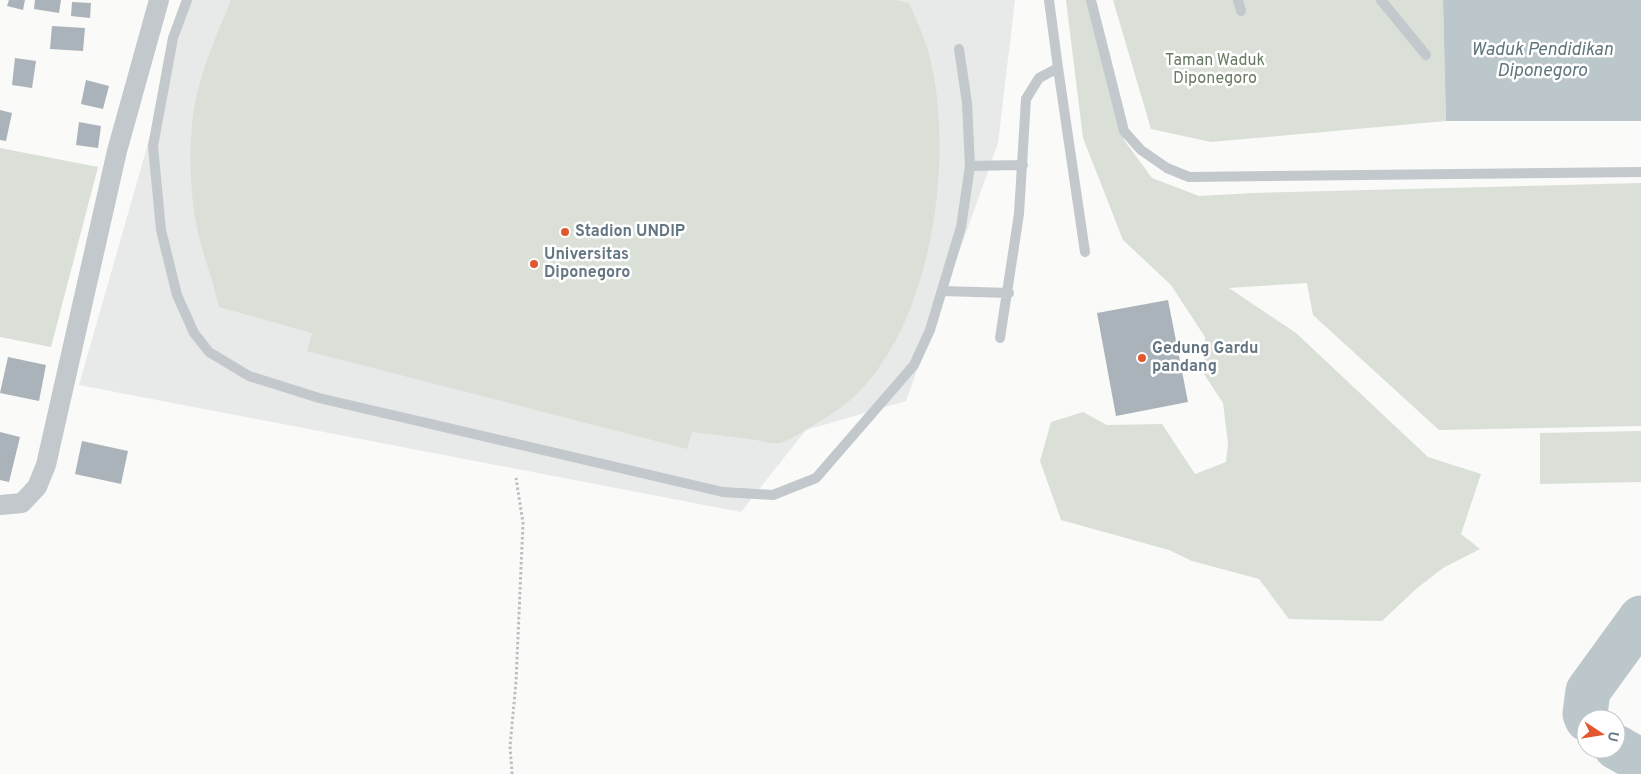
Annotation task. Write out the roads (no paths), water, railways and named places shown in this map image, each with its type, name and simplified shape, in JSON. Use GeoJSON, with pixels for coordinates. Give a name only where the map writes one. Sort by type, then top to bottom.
{"type":"FeatureCollection","features":[{"type":"Feature","properties":{"kind":"street"},"geometry":{"type":"LineString","coordinates":[[0,505],[22,503],[37,486],[46,466],[117,151],[159,0]]}},
{"type":"Feature","properties":{"kind":"lane"},"geometry":{"type":"LineString","coordinates":[[187,0],[173,38],[153,146],[161,230],[177,295],[194,333],[208,352],[249,376],[328,400],[723,492],[773,495],[816,478],[914,365],[942,291],[961,227],[970,166],[967,103],[959,49]]}},
{"type":"Feature","properties":{"kind":"lane"},"geometry":{"type":"LineString","coordinates":[[1049,0],[1085,252]]}},
{"type":"Feature","properties":{"kind":"lane"},"geometry":{"type":"LineString","coordinates":[[1091,0],[1124,131],[1141,150],[1167,168],[1189,177],[1641,172]]}},
{"type":"Feature","properties":{"kind":"lane"},"geometry":{"type":"LineString","coordinates":[[1381,0],[1426,55]]}},
{"type":"Feature","properties":{"kind":"lane"},"geometry":{"type":"LineString","coordinates":[[1000,338],[1009,293],[1023,165],[1026,99],[1039,78],[1058,68]]}},
{"type":"Feature","properties":{"kind":"lane"},"geometry":{"type":"LineString","coordinates":[[970,166],[1023,165]]}},
{"type":"Feature","properties":{"kind":"lane"},"geometry":{"type":"LineString","coordinates":[[942,291],[1009,293]]}},
{"type":"Feature","properties":{"kind":"water","name":"Waduk Pendidikan Diponegoro"},"geometry":{"type":"Polygon","coordinates":[[[1443,0],[1641,0],[1641,121],[1446,121],[1443,0]]]}},
{"type":"Feature","properties":{"kind":"waterway"},"geometry":{"type":"LineString","coordinates":[[1586,709],[1588,691],[1641,618]]}},
{"type":"Feature","properties":{"kind":"waterway"},"geometry":{"type":"LineString","coordinates":[[1626,753],[1641,761]]}},
{"type":"Feature","properties":{"kind":"place","name":"Stadion UNDIP"},"geometry":{"type":"Point","coordinates":[565,232]}},
{"type":"Feature","properties":{"kind":"place","name":"Universitas Diponegoro"},"geometry":{"type":"Point","coordinates":[534,264]}},
{"type":"Feature","properties":{"kind":"place","name":"Gedung Gardu pandang"},"geometry":{"type":"Point","coordinates":[1142,358]}},
{"type":"Feature","properties":{"kind":"park label","name":"Taman Waduk Diponegoro"},"geometry":{"type":"Point","coordinates":[1215,70]}}]}
